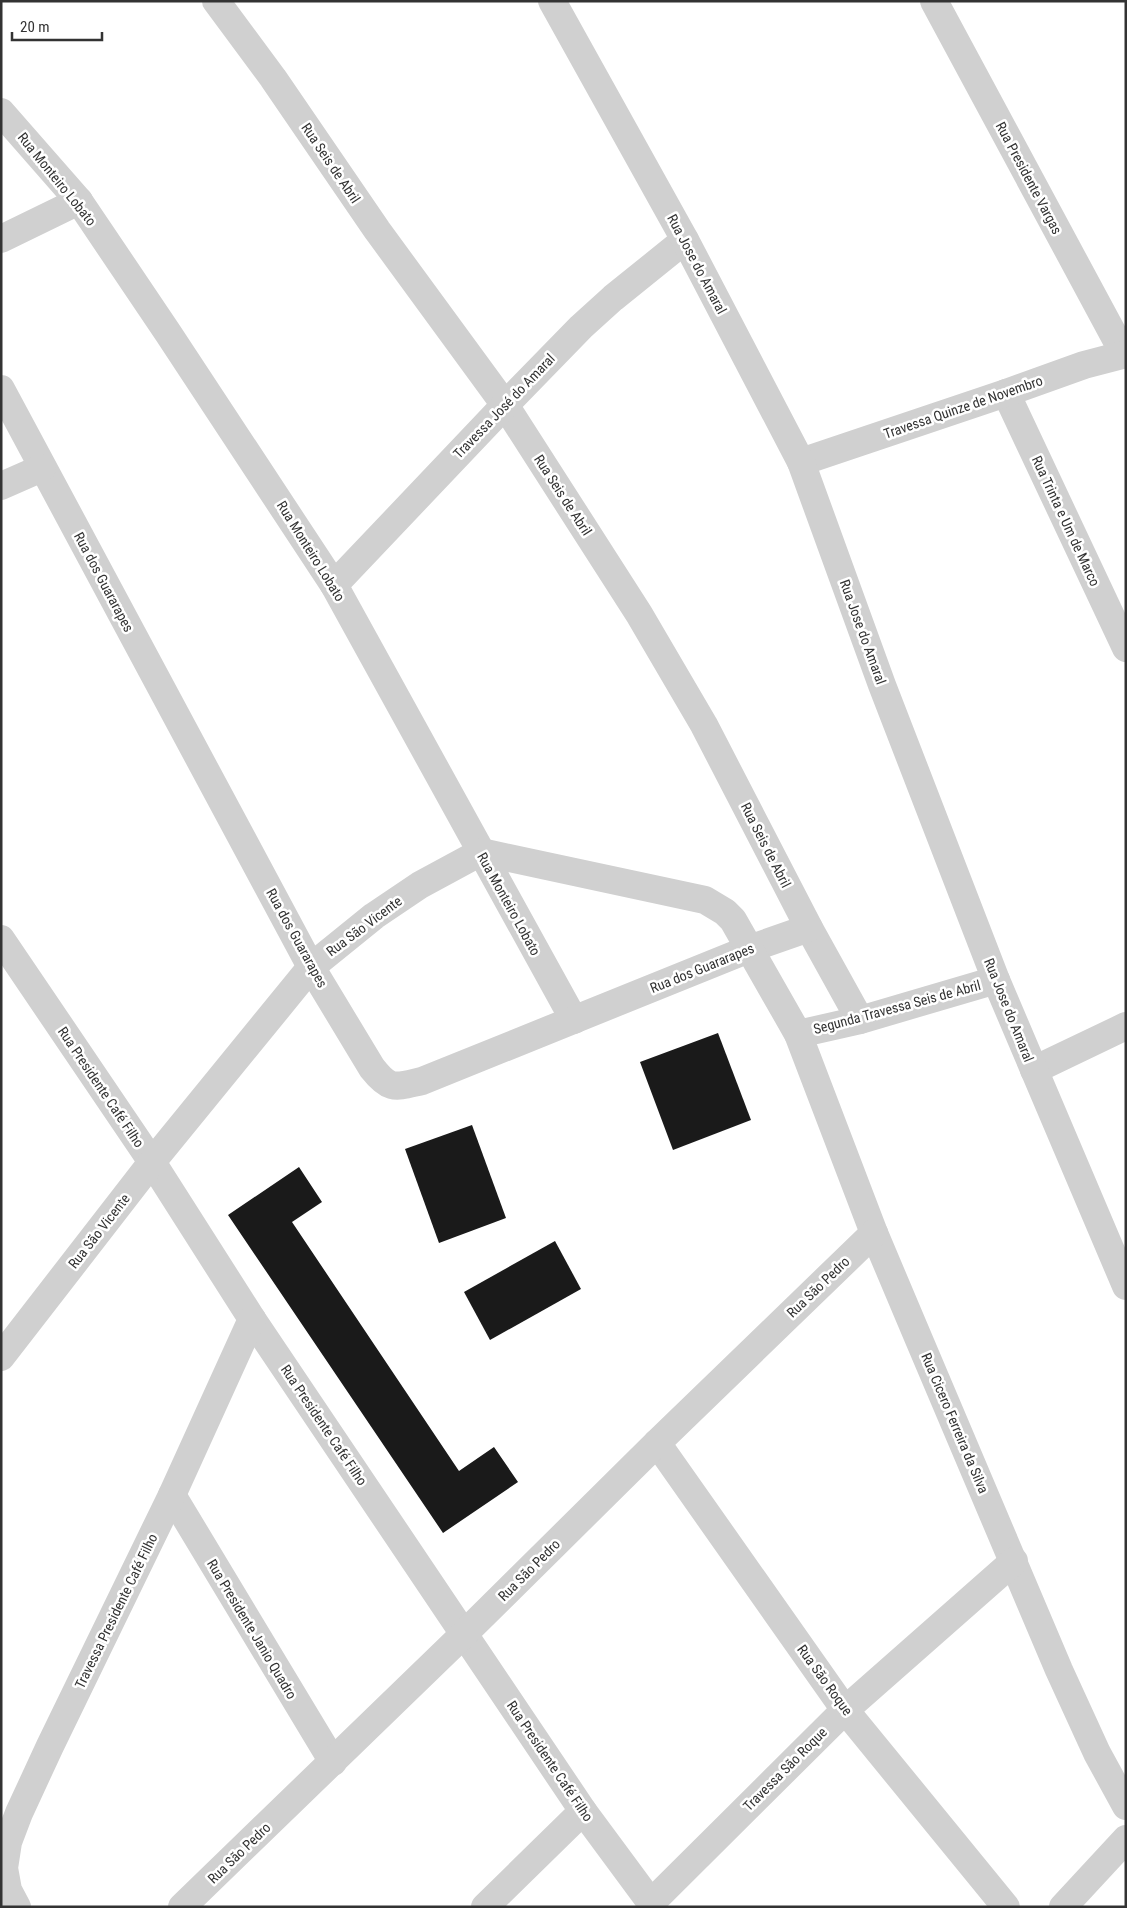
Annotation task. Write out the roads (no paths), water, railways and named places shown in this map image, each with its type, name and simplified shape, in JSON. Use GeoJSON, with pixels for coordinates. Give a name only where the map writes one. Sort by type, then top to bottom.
{"type":"FeatureCollection","features":[{"type":"Feature","properties":{"kind":"street","name":"Rua Seis de Abril"},"geometry":{"type":"LineString","coordinates":[[216,1],[273,78],[377,230],[504,404],[640,614],[704,726],[809,928],[860,1020]]}},
{"type":"Feature","properties":{"kind":"street","name":"Rua Jose do Amaral"},"geometry":{"type":"LineString","coordinates":[[552,1],[685,240],[801,462],[882,685],[996,980],[1126,1286]]}},
{"type":"Feature","properties":{"kind":"street","name":"Rua Presidente Vargas"},"geometry":{"type":"LineString","coordinates":[[934,1],[1125,354]]}},
{"type":"Feature","properties":{"kind":"street","name":"Rua Monteiro Lobato"},"geometry":{"type":"LineString","coordinates":[[1,112],[78,201],[334,584],[574,1020]]}},
{"type":"Feature","properties":{"kind":"street"},"geometry":{"type":"LineString","coordinates":[[1,239],[78,201]]}},
{"type":"Feature","properties":{"kind":"street","name":"Travessa José do Amaral"},"geometry":{"type":"LineString","coordinates":[[334,584],[504,404],[607,304],[685,240]]}},
{"type":"Feature","properties":{"kind":"street","name":"Travessa Quinze de Novembro"},"geometry":{"type":"LineString","coordinates":[[801,462],[1084,365],[1125,354]]}},
{"type":"Feature","properties":{"kind":"street","name":"Rua dos Guararapes"},"geometry":{"type":"LineString","coordinates":[[1,389],[312,967],[372,1068],[382,1081],[392,1086],[422,1081],[749,949],[809,928]]}},
{"type":"Feature","properties":{"kind":"street","name":"Rua Trinta e Um de Marco"},"geometry":{"type":"LineString","coordinates":[[1006,393],[1126,648]]}},
{"type":"Feature","properties":{"kind":"street"},"geometry":{"type":"LineString","coordinates":[[1,486],[42,468]]}},
{"type":"Feature","properties":{"kind":"street"},"geometry":{"type":"LineString","coordinates":[[480,852],[705,900],[725,912],[733,920],[798,1034]]}},
{"type":"Feature","properties":{"kind":"street","name":"Rua São Vicente"},"geometry":{"type":"LineString","coordinates":[[1,1357],[152,1162],[312,967],[389,906],[420,885],[480,852]]}},
{"type":"Feature","properties":{"kind":"street","name":"Rua Presidente Café Filho"},"geometry":{"type":"LineString","coordinates":[[1,939],[152,1162],[252,1318],[583,1811],[652,1905]]}},
{"type":"Feature","properties":{"kind":"street","name":"Segunda Travessa Seis de Abril"},"geometry":{"type":"LineString","coordinates":[[798,1034],[860,1020],[996,980]]}},
{"type":"Feature","properties":{"kind":"street"},"geometry":{"type":"LineString","coordinates":[[1034,1070],[1126,1026]]}},
{"type":"Feature","properties":{"kind":"street","name":"Rua Cicero Ferreira da Silva"},"geometry":{"type":"LineString","coordinates":[[798,1034],[874,1234],[1059,1670],[1097,1753],[1126,1806]]}},
{"type":"Feature","properties":{"kind":"street","name":"Rua São Pedro"},"geometry":{"type":"LineString","coordinates":[[182,1907],[874,1234]]}},
{"type":"Feature","properties":{"kind":"street","name":"Travessa Presidente Café Filho"},"geometry":{"type":"LineString","coordinates":[[17,1907],[8,1890],[4,1868],[8,1842],[19,1813],[172,1496],[252,1318]]}},
{"type":"Feature","properties":{"kind":"street","name":"Rua São Roque"},"geometry":{"type":"LineString","coordinates":[[657,1443],[845,1710],[1006,1907]]}},
{"type":"Feature","properties":{"kind":"street","name":"Rua Presidente Janio Quadro"},"geometry":{"type":"LineString","coordinates":[[172,1496],[332,1762]]}},
{"type":"Feature","properties":{"kind":"street","name":"Travessa São Roque"},"geometry":{"type":"LineString","coordinates":[[652,1905],[845,1710],[1014,1561]]}},
{"type":"Feature","properties":{"kind":"street"},"geometry":{"type":"LineString","coordinates":[[485,1907],[583,1811]]}},
{"type":"Feature","properties":{"kind":"street"},"geometry":{"type":"LineString","coordinates":[[1063,1907],[1126,1839]]}}]}
